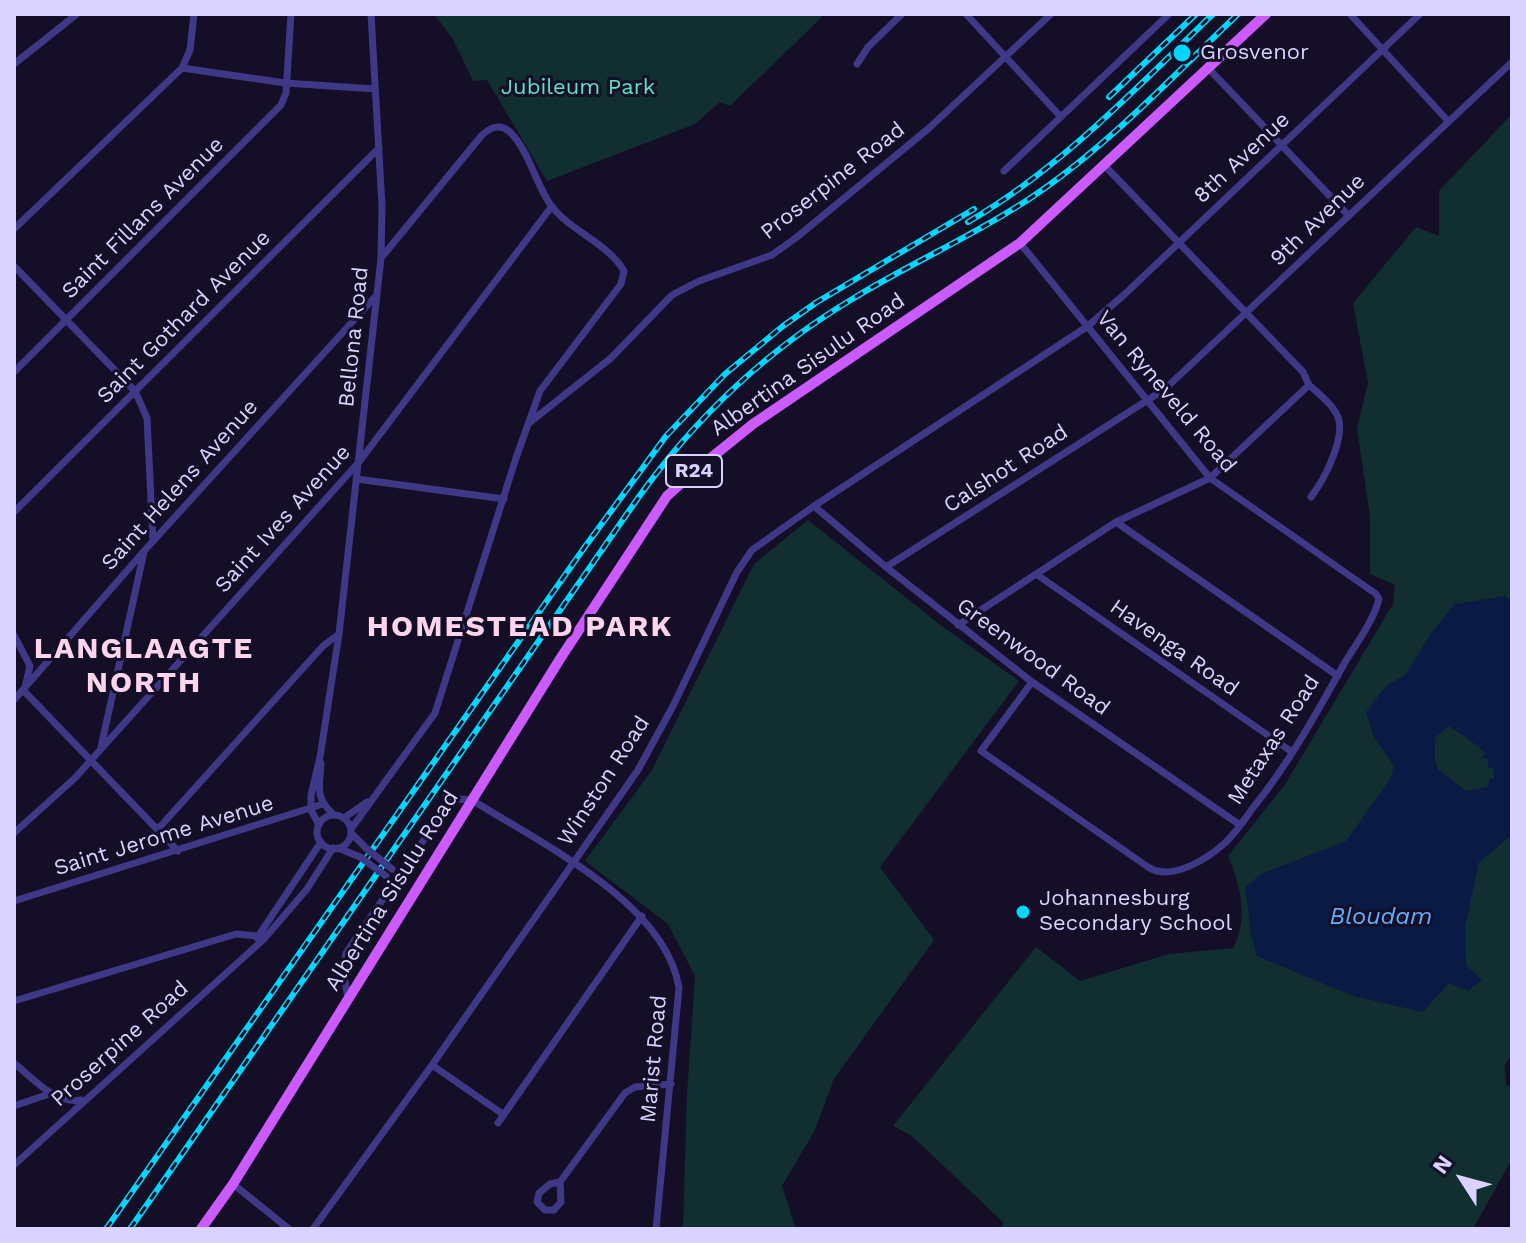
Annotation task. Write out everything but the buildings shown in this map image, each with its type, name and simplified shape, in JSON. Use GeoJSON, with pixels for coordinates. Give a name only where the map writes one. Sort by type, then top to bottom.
{"type":"FeatureCollection","features":[{"type":"Feature","properties":{"kind":"main road","name":"Albertina Sisulu Road"},"geometry":{"type":"LineString","coordinates":[[201,1229],[233,1184],[621,564],[675,488],[753,424],[1020,243],[1266,14]]}},
{"type":"Feature","properties":{"kind":"street"},"geometry":{"type":"LineString","coordinates":[[14,64],[77,14]]}},
{"type":"Feature","properties":{"kind":"street"},"geometry":{"type":"LineString","coordinates":[[14,229],[182,68],[190,50],[194,14]]}},
{"type":"Feature","properties":{"kind":"street"},"geometry":{"type":"LineString","coordinates":[[285,83],[291,14]]}},
{"type":"Feature","properties":{"kind":"street","name":"Bellona Road"},"geometry":{"type":"LineString","coordinates":[[312,809],[312,786],[320,757],[339,634],[381,258],[379,148],[371,14]]}},
{"type":"Feature","properties":{"kind":"street"},"geometry":{"type":"LineString","coordinates":[[857,64],[868,47],[902,14]]}},
{"type":"Feature","properties":{"kind":"street"},"geometry":{"type":"LineString","coordinates":[[966,14],[1061,117]]}},
{"type":"Feature","properties":{"kind":"street","name":"Proserpine Road"},"geometry":{"type":"LineString","coordinates":[[529,423],[611,358],[672,295],[699,281],[781,250],[928,129],[1051,14]]}},
{"type":"Feature","properties":{"kind":"street"},"geometry":{"type":"LineString","coordinates":[[1350,14],[1448,121]]}},
{"type":"Feature","properties":{"kind":"street","name":"8th Avenue"},"geometry":{"type":"LineString","coordinates":[[1088,326],[1420,14]]}},
{"type":"Feature","properties":{"kind":"street"},"geometry":{"type":"LineString","coordinates":[[1004,171],[1163,16]]}},
{"type":"Feature","properties":{"kind":"street","name":"9th Avenue"},"geometry":{"type":"LineString","coordinates":[[1146,400],[1165,389],[1512,62]]}},
{"type":"Feature","properties":{"kind":"street"},"geometry":{"type":"LineString","coordinates":[[182,68],[285,83],[375,89]]}},
{"type":"Feature","properties":{"kind":"street"},"geometry":{"type":"LineString","coordinates":[[1209,69],[1348,215]]}},
{"type":"Feature","properties":{"kind":"street","name":"Saint Fillans Avenue"},"geometry":{"type":"LineString","coordinates":[[14,372],[281,105],[286,93],[285,83]]}},
{"type":"Feature","properties":{"kind":"street"},"geometry":{"type":"LineString","coordinates":[[381,258],[490,128],[503,128],[518,143],[552,206]]}},
{"type":"Feature","properties":{"kind":"street","name":"Saint Gothard Avenue"},"geometry":{"type":"LineString","coordinates":[[14,512],[379,148]]}},
{"type":"Feature","properties":{"kind":"street"},"geometry":{"type":"LineString","coordinates":[[1105,166],[1247,312],[1338,415],[1341,431],[1335,450],[1311,497]]}},
{"type":"Feature","properties":{"kind":"street","name":"Proserpine Road"},"geometry":{"type":"LineString","coordinates":[[14,1165],[222,978],[292,909],[336,848],[347,841],[369,801],[435,713],[540,391],[621,284],[624,271],[614,257],[552,206]]}},
{"type":"Feature","properties":{"kind":"street","name":"Saint Ives Avenue"},"geometry":{"type":"LineString","coordinates":[[14,833],[91,761],[359,462],[552,206]]}},
{"type":"Feature","properties":{"kind":"street","name":"Van Ryneveld Road"},"geometry":{"type":"LineString","coordinates":[[1020,243],[1210,478],[1379,599]]}},
{"type":"Feature","properties":{"kind":"street"},"geometry":{"type":"LineString","coordinates":[[14,266],[135,391],[147,418],[153,541]]}},
{"type":"Feature","properties":{"kind":"street","name":"Saint Helens Avenue"},"geometry":{"type":"LineString","coordinates":[[14,700],[153,541],[376,297]]}},
{"type":"Feature","properties":{"kind":"street","name":"Winston Road"},"geometry":{"type":"LineString","coordinates":[[313,1229],[432,1065],[652,747],[742,561],[752,550],[814,506],[1088,326]]}},
{"type":"Feature","properties":{"kind":"street"},"geometry":{"type":"LineString","coordinates":[[958,625],[1116,522],[1210,478],[1309,384]]}},
{"type":"Feature","properties":{"kind":"street","name":"Calshot Road"},"geometry":{"type":"LineString","coordinates":[[886,567],[1146,400]]}},
{"type":"Feature","properties":{"kind":"street"},"geometry":{"type":"LineString","coordinates":[[357,479],[504,499]]}},
{"type":"Feature","properties":{"kind":"street","name":"Greenwood Road"},"geometry":{"type":"LineString","coordinates":[[814,506],[1032,682],[1240,825]]}},
{"type":"Feature","properties":{"kind":"street"},"geometry":{"type":"LineString","coordinates":[[1116,522],[1338,676]]}},
{"type":"Feature","properties":{"kind":"street"},"geometry":{"type":"LineString","coordinates":[[101,748],[145,550]]}},
{"type":"Feature","properties":{"kind":"street","name":"Havenga Road"},"geometry":{"type":"LineString","coordinates":[[1036,574],[1292,752]]}},
{"type":"Feature","properties":{"kind":"street","name":"Metaxas Road"},"geometry":{"type":"LineString","coordinates":[[1032,682],[981,751],[1148,867],[1157,872],[1170,873],[1221,846],[1240,825],[1292,752],[1338,676],[1379,599]]}},
{"type":"Feature","properties":{"kind":"street"},"geometry":{"type":"LineString","coordinates":[[158,829],[323,646],[339,634]]}},
{"type":"Feature","properties":{"kind":"street"},"geometry":{"type":"LineString","coordinates":[[14,635],[30,666],[24,691],[178,851]]}},
{"type":"Feature","properties":{"kind":"street","name":"Bellona Road"},"geometry":{"type":"LineString","coordinates":[[320,757],[319,789],[323,804]]}},
{"type":"Feature","properties":{"kind":"street"},"geometry":{"type":"LineString","coordinates":[[348,998],[343,970],[346,953],[449,803],[460,799],[472,800]]}},
{"type":"Feature","properties":{"kind":"street","name":"Marist Road"},"geometry":{"type":"LineString","coordinates":[[472,800],[572,862],[642,916],[664,944],[678,977],[679,988],[656,1229]]}},
{"type":"Feature","properties":{"kind":"street","name":"Proserpine Road"},"geometry":{"type":"LineString","coordinates":[[344,818],[369,801]]}},
{"type":"Feature","properties":{"kind":"street"},"geometry":{"type":"LineString","coordinates":[[323,804],[334,815],[344,818],[366,848],[398,879]]}},
{"type":"Feature","properties":{"kind":"street","name":"Saint Jerome Avenue"},"geometry":{"type":"LineString","coordinates":[[14,901],[323,804]]}},
{"type":"Feature","properties":{"kind":"street"},"geometry":{"type":"LineString","coordinates":[[312,809],[319,825],[321,842],[389,872]]}},
{"type":"Feature","properties":{"kind":"street"},"geometry":{"type":"LineString","coordinates":[[319,825],[334,815]]}},
{"type":"Feature","properties":{"kind":"street","name":"Proserpine Road"},"geometry":{"type":"LineString","coordinates":[[250,950],[321,842]]}},
{"type":"Feature","properties":{"kind":"street"},"geometry":{"type":"LineString","coordinates":[[498,1123],[642,916]]}},
{"type":"Feature","properties":{"kind":"street"},"geometry":{"type":"LineString","coordinates":[[14,1001],[236,934],[258,936]]}},
{"type":"Feature","properties":{"kind":"street"},"geometry":{"type":"LineString","coordinates":[[14,1063],[52,1093],[71,1102],[83,1100]]}},
{"type":"Feature","properties":{"kind":"street"},"geometry":{"type":"LineString","coordinates":[[432,1065],[504,1115]]}},
{"type":"Feature","properties":{"kind":"street"},"geometry":{"type":"LineString","coordinates":[[560,1182],[625,1093],[635,1087],[671,1084]]}},
{"type":"Feature","properties":{"kind":"street"},"geometry":{"type":"LineString","coordinates":[[14,1106],[52,1093]]}},
{"type":"Feature","properties":{"kind":"street"},"geometry":{"type":"LineString","coordinates":[[233,1184],[289,1229]]}},
{"type":"Feature","properties":{"kind":"green space","name":"Jubileum Park"},"geometry":{"type":"Polygon","coordinates":[[[434,14],[825,14],[730,106],[720,102],[695,124],[547,181],[487,80],[473,81],[453,39],[434,14]]]}},
{"type":"Feature","properties":{"kind":"green space"},"geometry":{"type":"Polygon","coordinates":[[[1512,114],[1512,1054],[1505,1065],[1506,1084],[1512,1088],[1512,1159],[1473,1229],[1000,1229],[1004,1223],[912,1136],[893,1126],[1036,947],[1080,981],[1169,954],[1233,948],[1242,914],[1236,878],[1228,856],[1284,786],[1393,604],[1395,585],[1370,574],[1370,517],[1357,428],[1368,383],[1353,303],[1416,227],[1439,236],[1439,191],[1512,114]]]}},
{"type":"Feature","properties":{"kind":"green space"},"geometry":{"type":"Polygon","coordinates":[[[808,520],[943,627],[1019,681],[880,867],[934,940],[834,1079],[814,1132],[782,1186],[796,1229],[683,1229],[687,1094],[695,976],[668,924],[585,861],[652,770],[754,564],[808,520]]]}},
{"type":"Feature","properties":{"kind":"water","name":"Bloudam"},"geometry":{"type":"Polygon","coordinates":[[[1505,596],[1512,601],[1512,835],[1479,862],[1465,927],[1466,965],[1482,980],[1468,991],[1449,983],[1423,1012],[1353,996],[1257,956],[1245,887],[1261,874],[1346,841],[1390,779],[1394,766],[1374,737],[1366,712],[1386,686],[1405,675],[1432,632],[1455,604],[1505,596]],[[1448,726],[1435,738],[1438,769],[1466,791],[1487,787],[1490,778],[1494,778],[1493,768],[1488,767],[1488,759],[1482,758],[1485,753],[1448,726]]]}},
{"type":"Feature","properties":{"kind":"railway"},"geometry":{"type":"LineString","coordinates":[[1109,97],[1196,14]]}},
{"type":"Feature","properties":{"kind":"railway"},"geometry":{"type":"LineString","coordinates":[[968,222],[1002,201],[1066,152],[1213,14]]}},
{"type":"Feature","properties":{"kind":"railway"},"geometry":{"type":"LineString","coordinates":[[130,1229],[638,498],[684,440],[736,387],[792,339],[876,285],[1008,212],[1085,158],[1238,14]]}},
{"type":"Feature","properties":{"kind":"railway"},"geometry":{"type":"LineString","coordinates":[[106,1229],[666,436],[725,374],[783,326],[817,302],[974,209]]}},
{"type":"Feature","properties":{"kind":"place","name":"Grosvenor"},"geometry":{"type":"Point","coordinates":[1182,53]}},
{"type":"Feature","properties":{"kind":"place","name":"Johannesburg Secondary School"},"geometry":{"type":"Point","coordinates":[1023,912]}},
{"type":"Feature","properties":{"kind":"district","name":"HOMESTEAD PARK"},"geometry":{"type":"Point","coordinates":[520,627]}},
{"type":"Feature","properties":{"kind":"district","name":"LANGLAAGTE NORTH"},"geometry":{"type":"Point","coordinates":[144,666]}}]}
